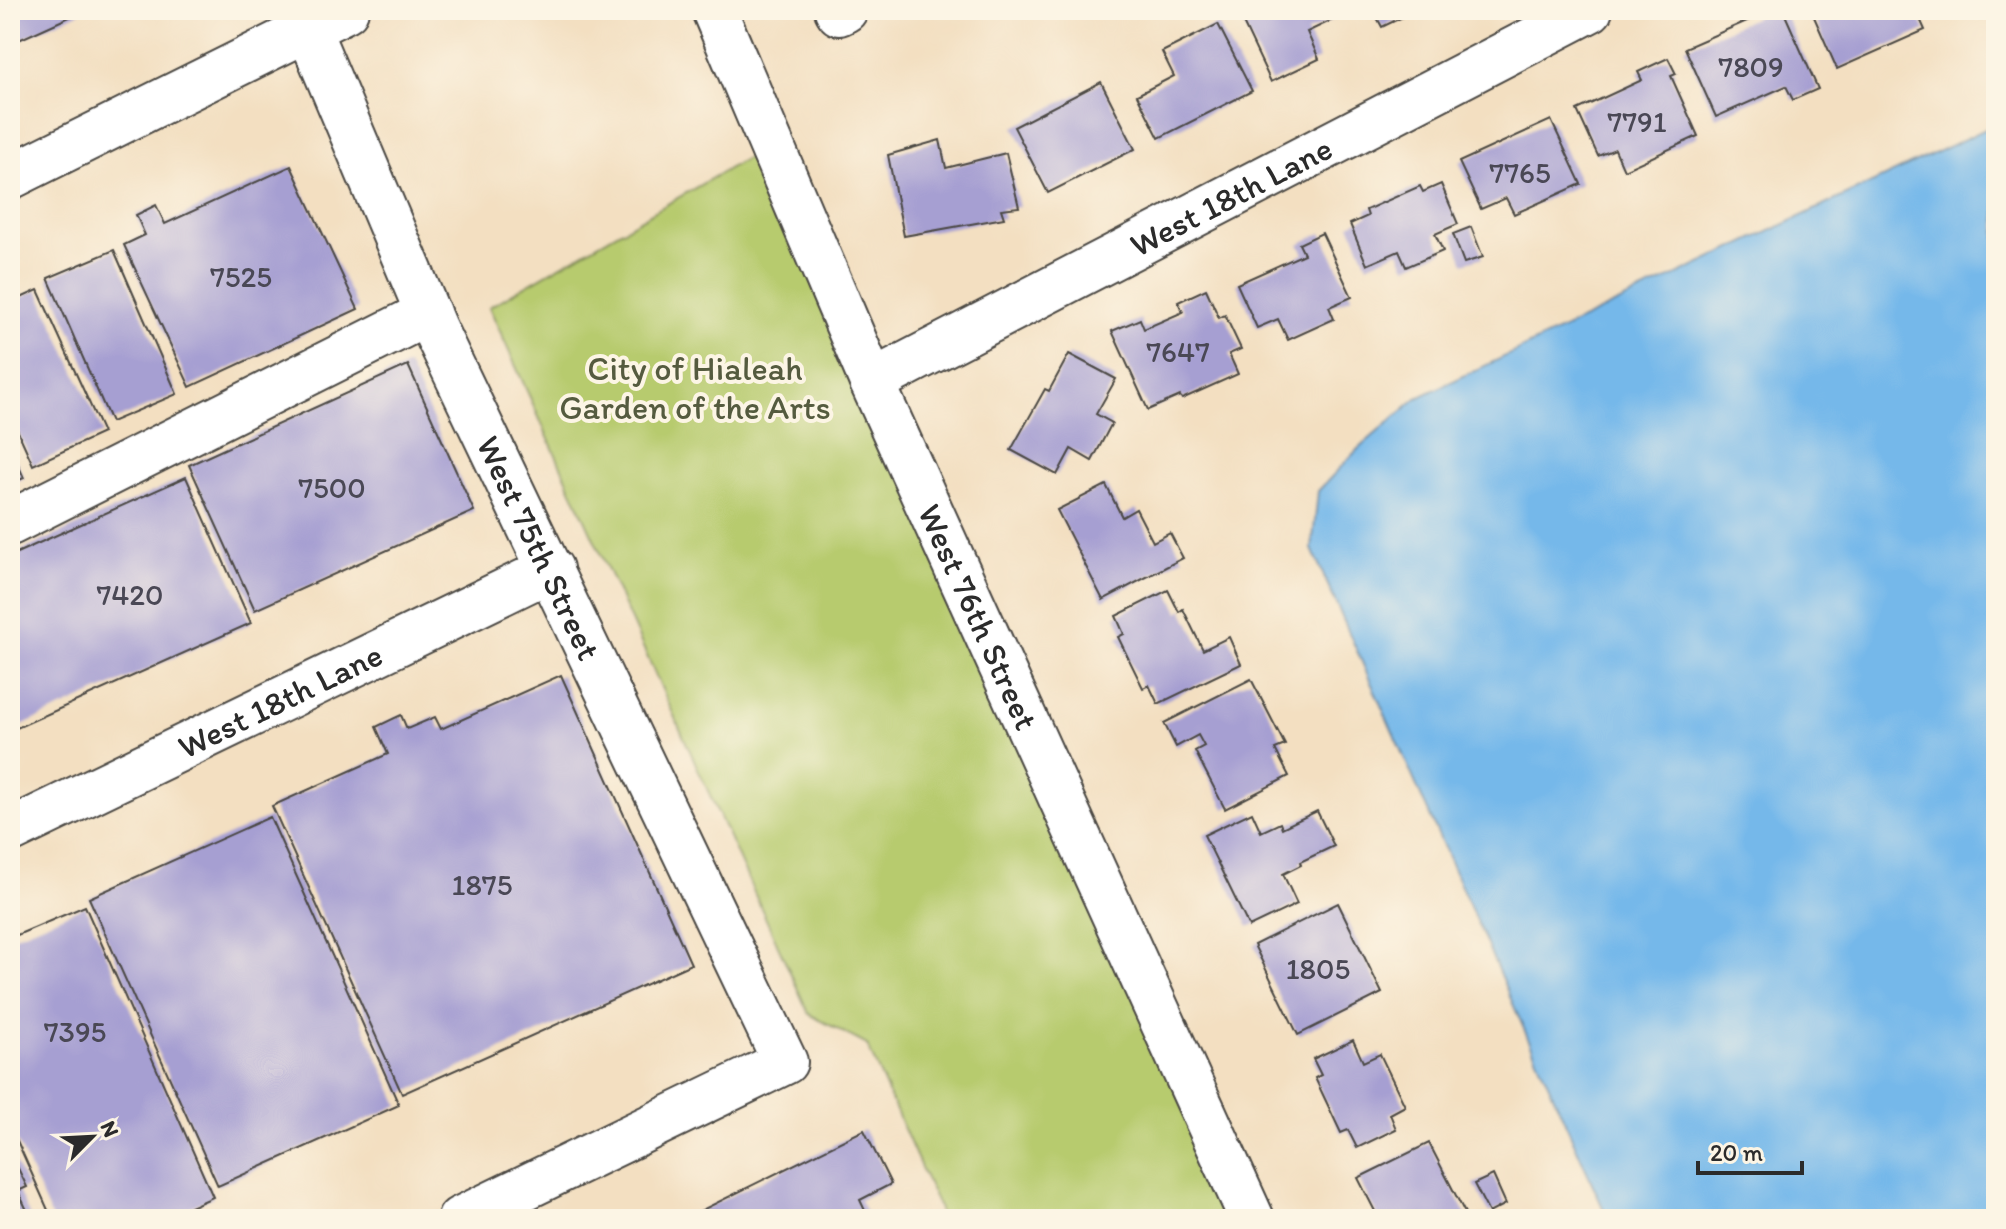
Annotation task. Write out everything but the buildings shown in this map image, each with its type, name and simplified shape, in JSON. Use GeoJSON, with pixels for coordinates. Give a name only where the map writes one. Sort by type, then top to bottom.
{"type":"FeatureCollection","features":[{"type":"Feature","properties":{"kind":"street"},"geometry":{"type":"LineString","coordinates":[[10,177],[346,10]]}},
{"type":"Feature","properties":{"kind":"street","name":"West 76th Street"},"geometry":{"type":"LineString","coordinates":[[714,10],[872,382],[1252,1219]]}},
{"type":"Feature","properties":{"kind":"street"},"geometry":{"type":"LineString","coordinates":[[837,10],[839,13],[845,10]]}},
{"type":"Feature","properties":{"kind":"street","name":"West 18th Lane"},"geometry":{"type":"LineString","coordinates":[[872,382],[1590,10]]}},
{"type":"Feature","properties":{"kind":"street","name":"West 75th Street"},"geometry":{"type":"LineString","coordinates":[[308,29],[428,313],[785,1062],[460,1219]]}},
{"type":"Feature","properties":{"kind":"street"},"geometry":{"type":"LineString","coordinates":[[10,523],[428,313]]}},
{"type":"Feature","properties":{"kind":"street","name":"West 18th Lane"},"geometry":{"type":"LineString","coordinates":[[10,831],[551,569]]}},
{"type":"Feature","properties":{"kind":"green space","name":"City of Hialeah Garden of the Arts"},"geometry":{"type":"Polygon","coordinates":[[[759,151],[1236,1219],[941,1219],[867,1045],[809,1014],[489,307],[759,151]]]}},
{"type":"Feature","properties":{"kind":"water"},"geometry":{"type":"Polygon","coordinates":[[[1996,124],[1996,1219],[1608,1219],[1312,549],[1318,491],[1358,449],[1417,398],[1996,124]]]}}]}
